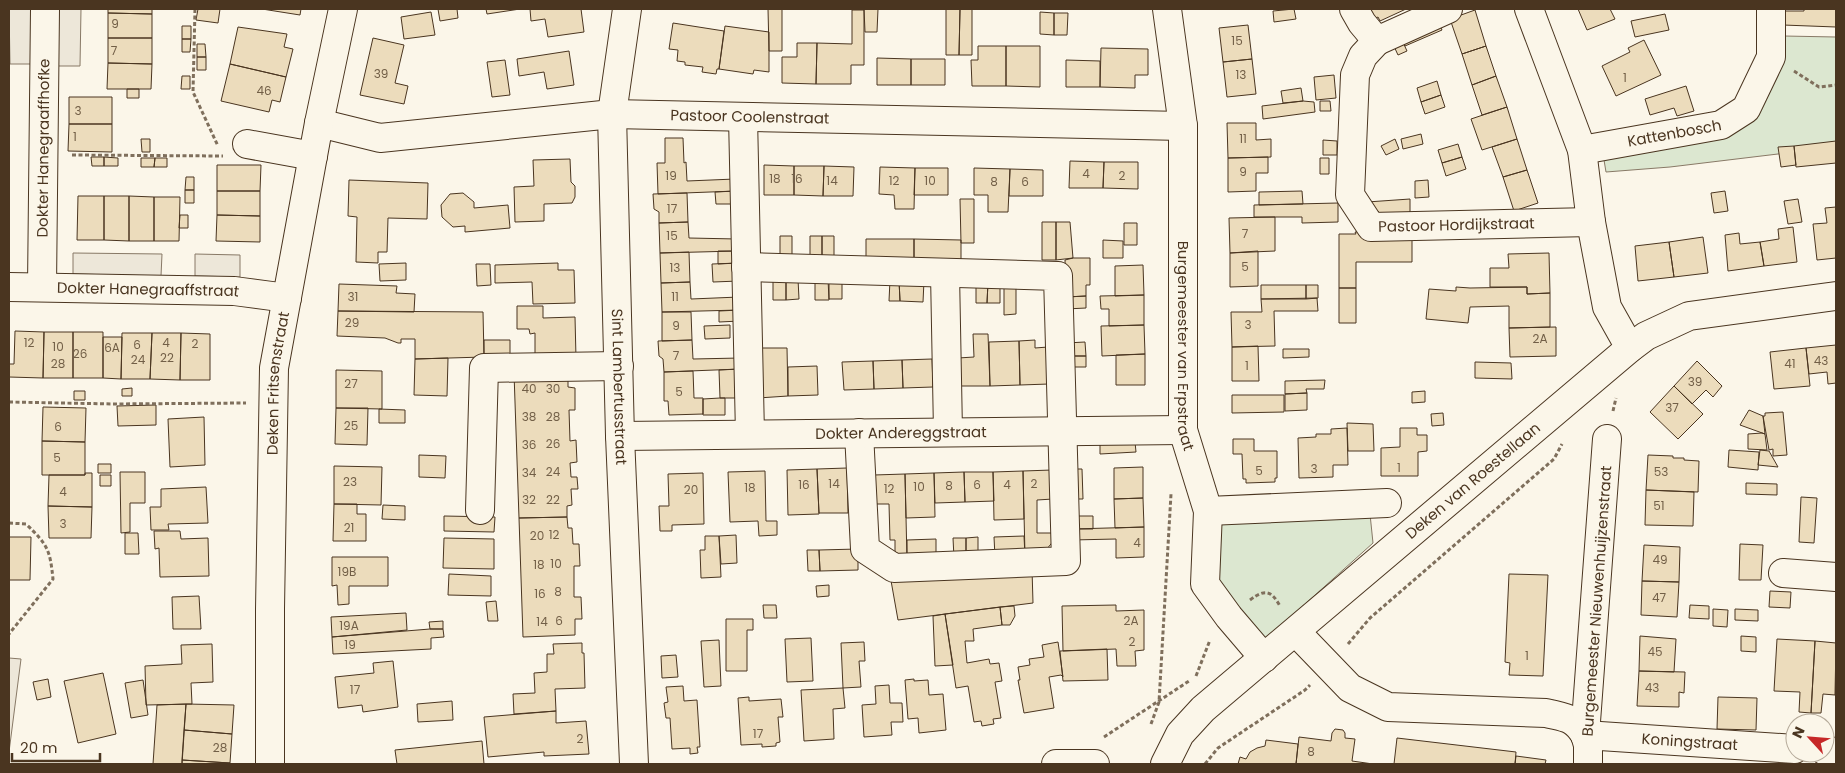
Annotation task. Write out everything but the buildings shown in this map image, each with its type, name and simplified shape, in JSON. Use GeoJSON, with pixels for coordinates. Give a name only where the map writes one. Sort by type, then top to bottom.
{"type":"FeatureCollection","features":[{"type":"Feature","properties":{"kind":"street","name":"Dokter Hanegraaffhofke"},"geometry":{"type":"LineString","coordinates":[[42,287],[45,9]]}},
{"type":"Feature","properties":{"kind":"street","name":"Deken Fritsenstraat"},"geometry":{"type":"LineString","coordinates":[[270,764],[270,609],[274,368],[319,123],[343,9]]}},
{"type":"Feature","properties":{"kind":"street","name":"Sint Lambertusstraat"},"geometry":{"type":"LineString","coordinates":[[627,9],[612,114],[620,436],[634,764]]}},
{"type":"Feature","properties":{"kind":"street","name":"Burgemeester van Erpstraat"},"geometry":{"type":"LineString","coordinates":[[1167,9],[1183,126],[1183,430],[1208,511],[1205,584],[1229,617],[1264,658]]}},
{"type":"Feature","properties":{"kind":"street"},"geometry":{"type":"LineString","coordinates":[[1354,9],[1376,41],[1448,9]]}},
{"type":"Feature","properties":{"kind":"street"},"geometry":{"type":"LineString","coordinates":[[1529,9],[1582,150],[1590,222],[1607,307],[1630,348]]}},
{"type":"Feature","properties":{"kind":"street","name":"Kattenbosch"},"geometry":{"type":"LineString","coordinates":[[1582,150],[1721,124],[1746,109],[1771,56],[1771,9]]}},
{"type":"Feature","properties":{"kind":"street","name":"Pastoor Hordijkstraat"},"geometry":{"type":"LineString","coordinates":[[1376,41],[1364,56],[1355,75],[1350,195],[1371,227],[1590,222]]}},
{"type":"Feature","properties":{"kind":"street","name":"Pastoor Coolenstraat"},"geometry":{"type":"LineString","coordinates":[[319,123],[380,138],[612,114],[1183,126]]}},
{"type":"Feature","properties":{"kind":"street"},"geometry":{"type":"LineString","coordinates":[[743,117],[750,434]]}},
{"type":"Feature","properties":{"kind":"street"},"geometry":{"type":"LineString","coordinates":[[247,144],[313,156]]}},
{"type":"Feature","properties":{"kind":"street"},"geometry":{"type":"LineString","coordinates":[[746,267],[1058,276],[1066,561],[894,568],[864,549],[859,433]]}},
{"type":"Feature","properties":{"kind":"street"},"geometry":{"type":"LineString","coordinates":[[945,273],[948,432]]}},
{"type":"Feature","properties":{"kind":"street","name":"Dokter Hanegraaffstraat"},"geometry":{"type":"LineString","coordinates":[[9,287],[234,291],[287,298]]}},
{"type":"Feature","properties":{"kind":"street","name":"Deken van Roestellaan"},"geometry":{"type":"LineString","coordinates":[[1165,764],[1180,734],[1204,709],[1646,336],[1688,316],[1836,296]]}},
{"type":"Feature","properties":{"kind":"street"},"geometry":{"type":"LineString","coordinates":[[480,510],[484,368],[619,366]]}},
{"type":"Feature","properties":{"kind":"street","name":"Dokter Andereggstraat"},"geometry":{"type":"LineString","coordinates":[[620,436],[1183,430]]}},
{"type":"Feature","properties":{"kind":"street","name":"Burgemeester Nieuwenhuijzenstraat"},"geometry":{"type":"LineString","coordinates":[[1588,764],[1588,745],[1585,735],[1607,438]]}},
{"type":"Feature","properties":{"kind":"street"},"geometry":{"type":"LineString","coordinates":[[1208,511],[1387,503]]}},
{"type":"Feature","properties":{"kind":"street"},"geometry":{"type":"LineString","coordinates":[[1783,573],[1836,577]]}},
{"type":"Feature","properties":{"kind":"street"},"geometry":{"type":"LineString","coordinates":[[1296,632],[1350,688],[1388,708],[1546,713],[1570,719],[1578,724],[1585,735]]}},
{"type":"Feature","properties":{"kind":"street","name":"Koningstraat"},"geometry":{"type":"LineString","coordinates":[[1585,735],[1785,748]]}},
{"type":"Feature","properties":{"kind":"street"},"geometry":{"type":"LineString","coordinates":[[1056,764],[1094,764]]}},
{"type":"Feature","properties":{"kind":"path"},"geometry":{"type":"LineString","coordinates":[[195,9],[193,92],[222,156]]}},
{"type":"Feature","properties":{"kind":"path"},"geometry":{"type":"LineString","coordinates":[[1771,56],[1819,87],[1836,85]]}},
{"type":"Feature","properties":{"kind":"path"},"geometry":{"type":"LineString","coordinates":[[44,154],[238,156],[247,144]]}},
{"type":"Feature","properties":{"kind":"path"},"geometry":{"type":"LineString","coordinates":[[9,402],[113,404],[273,402]]}},
{"type":"Feature","properties":{"kind":"path"},"geometry":{"type":"LineString","coordinates":[[1205,764],[1218,748],[1305,690],[1329,666],[1370,618],[1554,459],[1565,439]]}},
{"type":"Feature","properties":{"kind":"path"},"geometry":{"type":"LineString","coordinates":[[1149,728],[1159,702],[1171,492]]}},
{"type":"Feature","properties":{"kind":"path"},"geometry":{"type":"LineString","coordinates":[[9,523],[26,524],[41,538],[50,553],[53,579],[9,634]]}},
{"type":"Feature","properties":{"kind":"path"},"geometry":{"type":"LineString","coordinates":[[1102,738],[1159,702],[1197,675],[1216,625],[1259,593],[1267,592],[1274,596],[1296,632]]}},
{"type":"Feature","properties":{"kind":"green space"},"geometry":{"type":"Polygon","coordinates":[[[1784,36],[1836,37],[1836,147],[1670,167],[1606,172],[1603,154],[1726,137],[1784,36]]]}},
{"type":"Feature","properties":{"kind":"green space"},"geometry":{"type":"Polygon","coordinates":[[[1370,514],[1373,543],[1255,649],[1217,612],[1216,522],[1370,514]]]}},
{"type":"Feature","properties":{"kind":"shaded area"},"geometry":{"type":"Polygon","coordinates":[[[9,9],[34,9],[34,64],[10,64],[9,9]]]}},
{"type":"Feature","properties":{"kind":"shaded area"},"geometry":{"type":"Polygon","coordinates":[[[57,9],[81,9],[80,66],[57,66],[57,9]]]}},
{"type":"Feature","properties":{"kind":"shaded area"},"geometry":{"type":"Polygon","coordinates":[[[73,253],[162,254],[161,276],[73,274],[73,253]]]}},
{"type":"Feature","properties":{"kind":"shaded area"},"geometry":{"type":"Polygon","coordinates":[[[195,254],[240,255],[240,277],[195,276],[195,254]]]}},
{"type":"Feature","properties":{"kind":"shaded area"},"geometry":{"type":"Polygon","coordinates":[[[9,658],[21,659],[9,752],[9,658]]]}}]}
